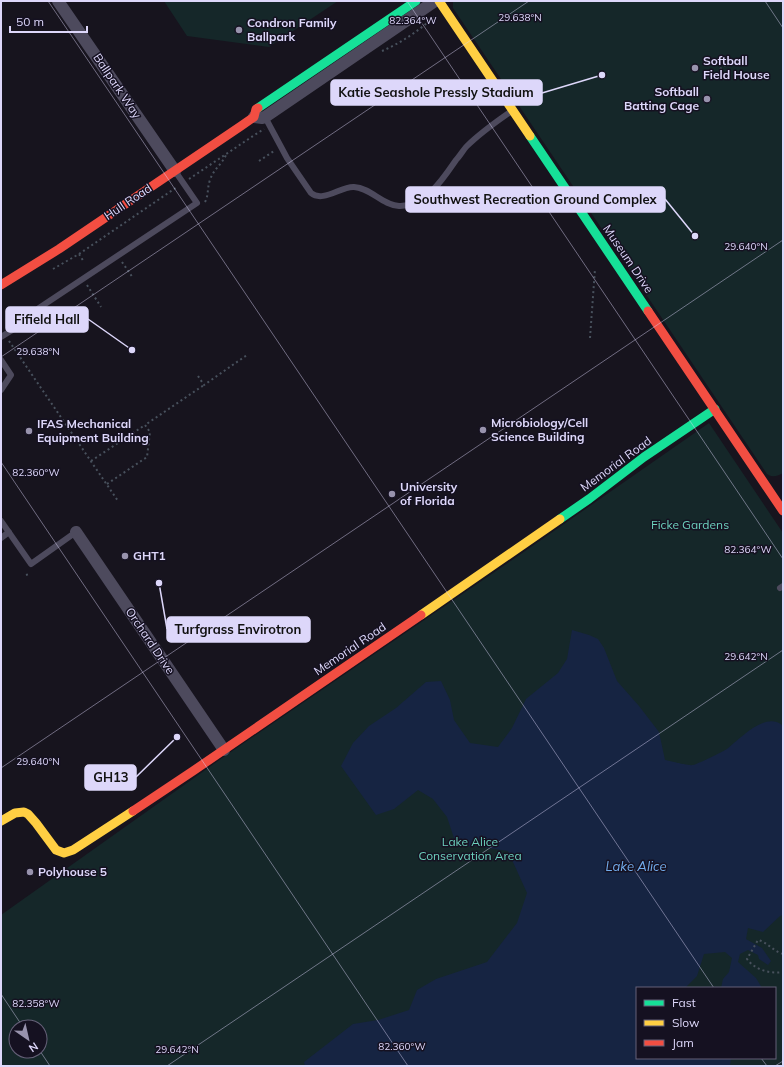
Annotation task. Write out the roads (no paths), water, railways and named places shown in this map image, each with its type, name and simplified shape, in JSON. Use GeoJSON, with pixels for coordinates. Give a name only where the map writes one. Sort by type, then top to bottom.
{"type":"FeatureCollection","features":[{"type":"Feature","properties":{"kind":"street","name":"Ballpark Way"},"geometry":{"type":"LineString","coordinates":[[58,1],[175,171]]}},
{"type":"Feature","properties":{"kind":"street","name":"Hull Road"},"geometry":{"type":"LineString","coordinates":[[262,120],[256,109],[416,1]]}},
{"type":"Feature","properties":{"kind":"street","name":"Hull Road"},"geometry":{"type":"LineString","coordinates":[[1,285],[59,249],[175,171],[262,120],[435,1]]}},
{"type":"Feature","properties":{"kind":"street","name":"Museum Drive"},"geometry":{"type":"LineString","coordinates":[[439,1],[783,511]]}},
{"type":"Feature","properties":{"kind":"street","name":"Memorial Road"},"geometry":{"type":"LineString","coordinates":[[1,822],[16,813],[26,813],[33,818],[56,850],[64,853],[73,850],[224,750],[505,558],[589,499],[644,457],[715,409]]}},
{"type":"Feature","properties":{"kind":"street","name":"Orchard Drive"},"geometry":{"type":"LineString","coordinates":[[76,532],[224,750]]}},
{"type":"Feature","properties":{"kind":"lane"},"geometry":{"type":"LineString","coordinates":[[262,120],[312,194],[324,196],[347,188],[358,188],[365,190],[389,203],[399,206],[417,202],[429,193],[443,178],[466,146],[513,110]]}},
{"type":"Feature","properties":{"kind":"lane"},"geometry":{"type":"LineString","coordinates":[[1,338],[39,308],[197,202],[175,171]]}},
{"type":"Feature","properties":{"kind":"lane"},"geometry":{"type":"LineString","coordinates":[[1,360],[11,375],[1,390]]}},
{"type":"Feature","properties":{"kind":"lane"},"geometry":{"type":"LineString","coordinates":[[1,520],[30,564],[76,532]]}},
{"type":"Feature","properties":{"kind":"lane"},"geometry":{"type":"LineString","coordinates":[[1,538],[9,532]]}},
{"type":"Feature","properties":{"kind":"water","name":"Lake Alice"},"geometry":{"type":"Polygon","coordinates":[[[572,630],[598,639],[604,648],[617,681],[659,732],[665,760],[693,765],[727,749],[746,733],[761,724],[769,721],[776,722],[783,726],[783,915],[763,932],[748,928],[746,939],[762,948],[771,961],[768,965],[759,959],[758,955],[748,950],[740,954],[738,962],[756,978],[761,987],[721,987],[723,979],[729,972],[732,958],[725,952],[704,954],[697,976],[686,987],[636,987],[636,1059],[731,1059],[730,1066],[305,1066],[304,1062],[353,1024],[378,1020],[409,1010],[417,990],[436,979],[487,962],[517,923],[527,893],[508,851],[475,846],[457,847],[447,817],[433,799],[418,790],[394,809],[376,815],[341,766],[353,743],[369,726],[396,708],[426,682],[441,681],[450,700],[454,720],[470,743],[498,747],[512,728],[526,699],[558,673],[567,659],[572,630]]]}},
{"type":"Feature","properties":{"kind":"place","name":"Condron Family Ballpark"},"geometry":{"type":"Point","coordinates":[239,30]}},
{"type":"Feature","properties":{"kind":"place","name":"Softball Field House"},"geometry":{"type":"Point","coordinates":[695,68]}},
{"type":"Feature","properties":{"kind":"place","name":"Katie Seashole Pressly Stadium"},"geometry":{"type":"Point","coordinates":[602,75]}},
{"type":"Feature","properties":{"kind":"place","name":"Softball Batting Cage"},"geometry":{"type":"Point","coordinates":[707,99]}},
{"type":"Feature","properties":{"kind":"place","name":"Southwest Recreation Ground Complex"},"geometry":{"type":"Point","coordinates":[695,236]}},
{"type":"Feature","properties":{"kind":"place","name":"Fifield Hall"},"geometry":{"type":"Point","coordinates":[132,350]}},
{"type":"Feature","properties":{"kind":"place","name":"Microbiology/Cell Science Building"},"geometry":{"type":"Point","coordinates":[483,430]}},
{"type":"Feature","properties":{"kind":"place","name":"IFAS Mechanical Equipment Building"},"geometry":{"type":"Point","coordinates":[29,431]}},
{"type":"Feature","properties":{"kind":"place","name":"University of Florida"},"geometry":{"type":"Point","coordinates":[392,494]}},
{"type":"Feature","properties":{"kind":"place","name":"GHT1"},"geometry":{"type":"Point","coordinates":[125,556]}},
{"type":"Feature","properties":{"kind":"place","name":"Turfgrass Envirotron"},"geometry":{"type":"Point","coordinates":[159,583]}},
{"type":"Feature","properties":{"kind":"place","name":"GH13"},"geometry":{"type":"Point","coordinates":[177,737]}},
{"type":"Feature","properties":{"kind":"place","name":"Polyhouse 5"},"geometry":{"type":"Point","coordinates":[30,872]}},
{"type":"Feature","properties":{"kind":"park label","name":"Ficke Gardens"},"geometry":{"type":"Point","coordinates":[690,525]}},
{"type":"Feature","properties":{"kind":"park label","name":"Lake Alice Conservation Area"},"geometry":{"type":"Point","coordinates":[470,849]}}]}
